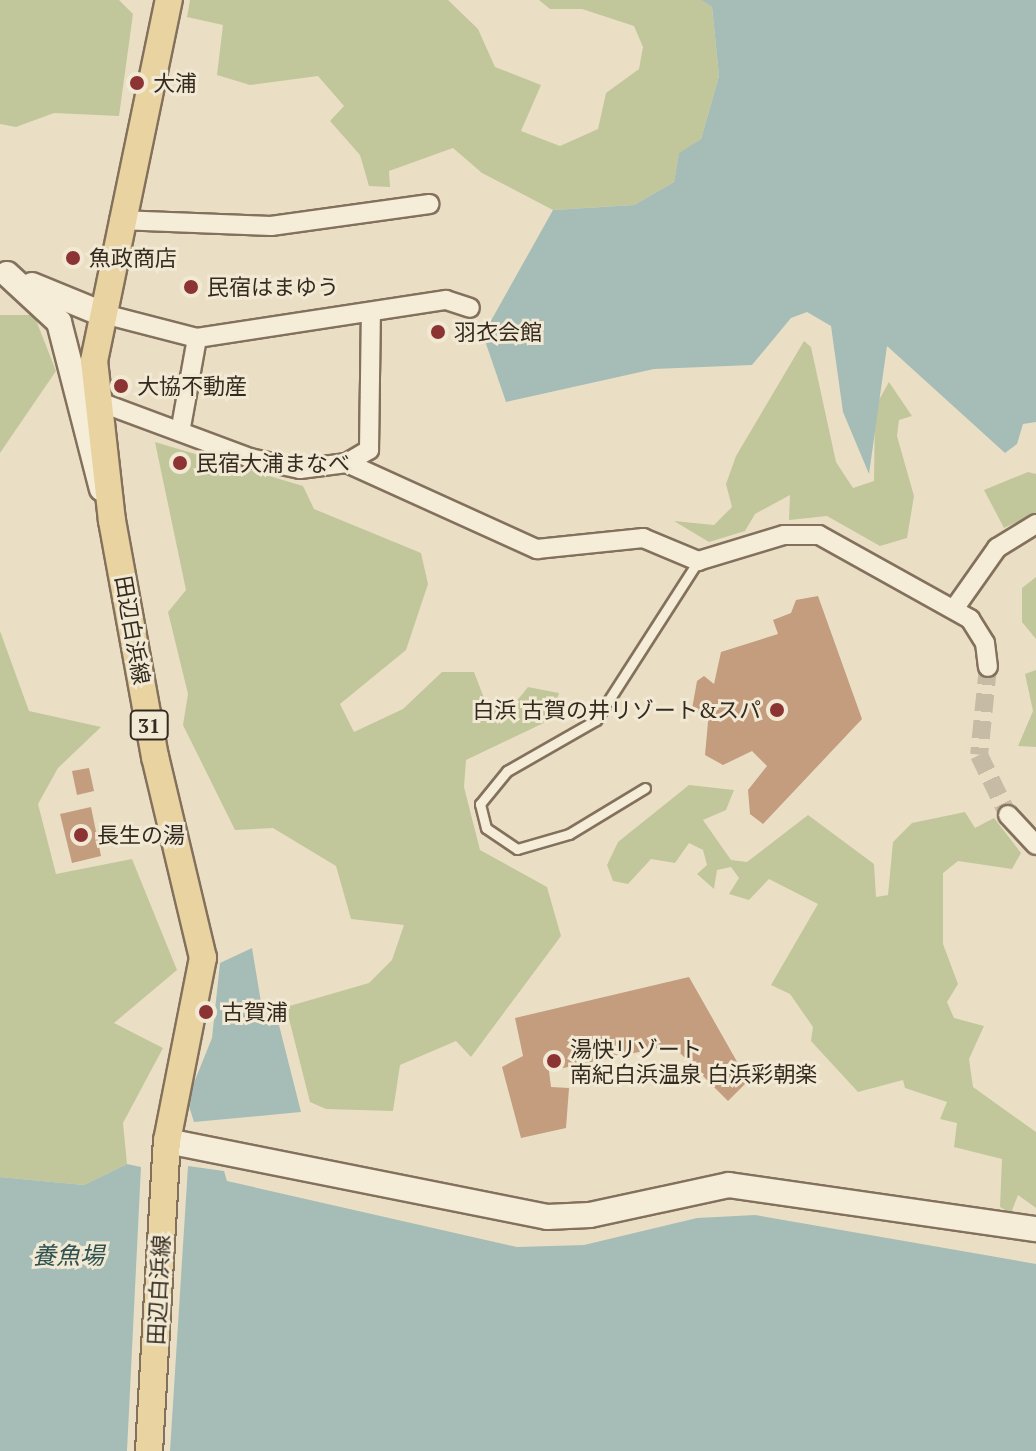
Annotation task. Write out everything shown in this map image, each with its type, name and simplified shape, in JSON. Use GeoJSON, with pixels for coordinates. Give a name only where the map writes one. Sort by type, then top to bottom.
{"type":"FeatureCollection","features":[{"type":"Feature","properties":{"kind":"main road","name":"田辺白浜線"},"geometry":{"type":"LineString","coordinates":[[149,1451],[167,1141],[203,958],[155,757],[112,521],[97,401],[100,313],[169,0]]}},
{"type":"Feature","properties":{"kind":"street"},"geometry":{"type":"LineString","coordinates":[[119,220],[271,226],[429,204]]}},
{"type":"Feature","properties":{"kind":"street"},"geometry":{"type":"LineString","coordinates":[[4,272],[100,313],[197,338],[371,315],[446,300],[470,308]]}},
{"type":"Feature","properties":{"kind":"street"},"geometry":{"type":"LineString","coordinates":[[4,272],[59,322],[112,521]]}},
{"type":"Feature","properties":{"kind":"street"},"geometry":{"type":"LineString","coordinates":[[97,401],[181,427],[250,458],[300,469],[347,463],[369,450],[371,315]]}},
{"type":"Feature","properties":{"kind":"street"},"geometry":{"type":"LineString","coordinates":[[181,427],[197,338]]}},
{"type":"Feature","properties":{"kind":"street"},"geometry":{"type":"LineString","coordinates":[[347,463],[537,549],[643,538],[698,561],[784,535],[819,535],[954,609],[985,643],[988,667]]}},
{"type":"Feature","properties":{"kind":"street"},"geometry":{"type":"LineString","coordinates":[[954,609],[997,548],[1036,524]]}},
{"type":"Feature","properties":{"kind":"street"},"geometry":{"type":"LineString","coordinates":[[1008,815],[1036,845]]}},
{"type":"Feature","properties":{"kind":"street"},"geometry":{"type":"LineString","coordinates":[[167,1141],[547,1217],[590,1215],[729,1185],[1036,1229]]}},
{"type":"Feature","properties":{"kind":"lane"},"geometry":{"type":"LineString","coordinates":[[645,788],[569,834],[517,849],[486,828],[480,804],[507,771],[596,720],[698,561]]}},
{"type":"Feature","properties":{"kind":"green space"},"geometry":{"type":"Polygon","coordinates":[[[0,0],[119,0],[133,14],[119,116],[54,113],[16,127],[0,124],[0,0]]]}},
{"type":"Feature","properties":{"kind":"green space"},"geometry":{"type":"Polygon","coordinates":[[[190,0],[448,0],[478,29],[495,67],[541,85],[521,131],[560,146],[598,129],[606,93],[639,69],[643,47],[634,26],[582,9],[550,9],[539,0],[701,0],[712,7],[719,76],[701,139],[679,154],[674,182],[634,205],[553,210],[482,173],[453,148],[389,171],[390,187],[369,186],[360,155],[330,121],[344,106],[318,76],[250,85],[217,75],[223,25],[187,17],[190,0]]]}},
{"type":"Feature","properties":{"kind":"green space"},"geometry":{"type":"Polygon","coordinates":[[[0,315],[34,315],[56,371],[0,453],[0,315]]]}},
{"type":"Feature","properties":{"kind":"green space"},"geometry":{"type":"Polygon","coordinates":[[[804,341],[811,347],[836,462],[853,488],[874,481],[875,407],[889,382],[912,416],[899,420],[897,436],[914,496],[907,538],[880,546],[827,516],[789,520],[790,495],[755,514],[745,531],[709,542],[674,521],[714,525],[732,507],[726,484],[736,456],[804,341]]]}},
{"type":"Feature","properties":{"kind":"green space"},"geometry":{"type":"Polygon","coordinates":[[[155,442],[303,486],[314,509],[421,553],[428,584],[406,650],[340,704],[354,732],[403,709],[442,672],[474,672],[489,711],[515,703],[528,687],[559,693],[550,720],[466,760],[464,787],[480,850],[547,887],[561,936],[471,1057],[456,1041],[400,1065],[393,1111],[326,1109],[310,1102],[286,1007],[369,983],[392,960],[404,925],[351,919],[336,866],[273,828],[235,830],[183,725],[188,694],[168,612],[186,590],[155,442]]]}},
{"type":"Feature","properties":{"kind":"green space"},"geometry":{"type":"Polygon","coordinates":[[[1028,472],[1036,474],[1036,513],[1004,528],[984,490],[1028,472]]]}},
{"type":"Feature","properties":{"kind":"green space"},"geometry":{"type":"Polygon","coordinates":[[[1036,577],[1036,639],[1022,622],[1022,588],[1036,577]]]}},
{"type":"Feature","properties":{"kind":"green space"},"geometry":{"type":"Polygon","coordinates":[[[0,631],[29,711],[101,727],[58,768],[38,804],[56,874],[132,859],[177,970],[114,1023],[163,1048],[123,1123],[127,1164],[84,1185],[0,1177],[0,631]]]}},
{"type":"Feature","properties":{"kind":"green space"},"geometry":{"type":"Polygon","coordinates":[[[1036,670],[1036,747],[1018,746],[1033,711],[1025,674],[1036,670]]]}},
{"type":"Feature","properties":{"kind":"green space"},"geometry":{"type":"Polygon","coordinates":[[[689,785],[734,790],[726,810],[703,820],[731,860],[747,862],[808,815],[874,864],[876,897],[888,895],[893,842],[912,823],[965,812],[975,828],[994,818],[1021,853],[1012,869],[958,861],[943,873],[943,944],[958,984],[947,1002],[954,1018],[984,1026],[969,1059],[973,1087],[1036,1132],[1036,1208],[1018,1195],[1011,1213],[1000,1207],[1002,1159],[954,1147],[957,1123],[940,1119],[947,1102],[905,1088],[903,1080],[858,1092],[811,1041],[813,1027],[790,994],[771,985],[818,904],[769,879],[749,900],[729,894],[739,878],[731,867],[717,870],[714,889],[697,874],[707,865],[703,850],[689,843],[675,863],[651,859],[628,884],[613,881],[607,865],[618,842],[689,785]]]}},
{"type":"Feature","properties":{"kind":"water"},"geometry":{"type":"Polygon","coordinates":[[[701,0],[1036,0],[1036,422],[1023,424],[1017,444],[1005,453],[887,346],[869,474],[843,412],[831,326],[807,312],[791,318],[752,365],[654,369],[506,402],[483,335],[553,210],[634,205],[674,182],[679,153],[701,139],[719,76],[712,7],[701,0]]]}},
{"type":"Feature","properties":{"kind":"water"},"geometry":{"type":"Polygon","coordinates":[[[252,948],[263,1014],[279,1025],[301,1112],[194,1122],[187,1100],[212,1038],[220,963],[252,948]]]}},
{"type":"Feature","properties":{"kind":"water","name":"養魚場"},"geometry":{"type":"Polygon","coordinates":[[[127,1164],[141,1167],[127,1451],[0,1451],[0,1177],[84,1185],[127,1164]]]}},
{"type":"Feature","properties":{"kind":"water"},"geometry":{"type":"Polygon","coordinates":[[[188,1166],[224,1171],[227,1181],[517,1247],[584,1245],[697,1218],[755,1215],[1036,1264],[1036,1451],[170,1451],[188,1166]]]}},
{"type":"Feature","properties":{"kind":"building","name":"白浜 古賀の井リゾート&スパ"},"geometry":{"type":"Polygon","coordinates":[[[818,596],[862,719],[763,824],[750,814],[748,790],[767,766],[752,751],[723,765],[705,755],[709,711],[704,716],[692,709],[697,681],[704,676],[714,684],[721,652],[778,634],[773,620],[791,613],[796,600],[818,596]]]}},
{"type":"Feature","properties":{"kind":"building"},"geometry":{"type":"Polygon","coordinates":[[[89,768],[94,791],[77,795],[72,771],[89,768]]]}},
{"type":"Feature","properties":{"kind":"building","name":"長生の湯"},"geometry":{"type":"Polygon","coordinates":[[[91,807],[101,856],[72,863],[60,814],[91,807]]]}},
{"type":"Feature","properties":{"kind":"building","name":"湯快リゾート 南紀白浜温泉 白浜彩朝楽"},"geometry":{"type":"Polygon","coordinates":[[[689,977],[748,1081],[728,1101],[672,1045],[549,1071],[551,1087],[569,1088],[566,1128],[521,1138],[502,1067],[523,1056],[515,1018],[689,977]]]}},
{"type":"Feature","properties":{"kind":"tunnel"},"geometry":{"type":"LineString","coordinates":[[988,667],[979,755],[1008,815]]}},
{"type":"Feature","properties":{"kind":"place","name":"大浦"},"geometry":{"type":"Point","coordinates":[137,83]}},
{"type":"Feature","properties":{"kind":"place","name":"魚政商店"},"geometry":{"type":"Point","coordinates":[73,258]}},
{"type":"Feature","properties":{"kind":"place","name":"民宿はまゆう"},"geometry":{"type":"Point","coordinates":[191,287]}},
{"type":"Feature","properties":{"kind":"place","name":"羽衣会館"},"geometry":{"type":"Point","coordinates":[438,332]}},
{"type":"Feature","properties":{"kind":"place","name":"大協不動産"},"geometry":{"type":"Point","coordinates":[121,386]}},
{"type":"Feature","properties":{"kind":"place","name":"民宿大浦まなべ"},"geometry":{"type":"Point","coordinates":[180,463]}},
{"type":"Feature","properties":{"kind":"place","name":"白浜 古賀の井リゾート&スパ"},"geometry":{"type":"Point","coordinates":[777,710]}},
{"type":"Feature","properties":{"kind":"place","name":"長生の湯"},"geometry":{"type":"Point","coordinates":[81,835]}},
{"type":"Feature","properties":{"kind":"place","name":"古賀浦"},"geometry":{"type":"Point","coordinates":[206,1012]}},
{"type":"Feature","properties":{"kind":"place","name":"湯快リゾート 南紀白浜温泉 白浜彩朝楽"},"geometry":{"type":"Point","coordinates":[554,1061]}}]}
